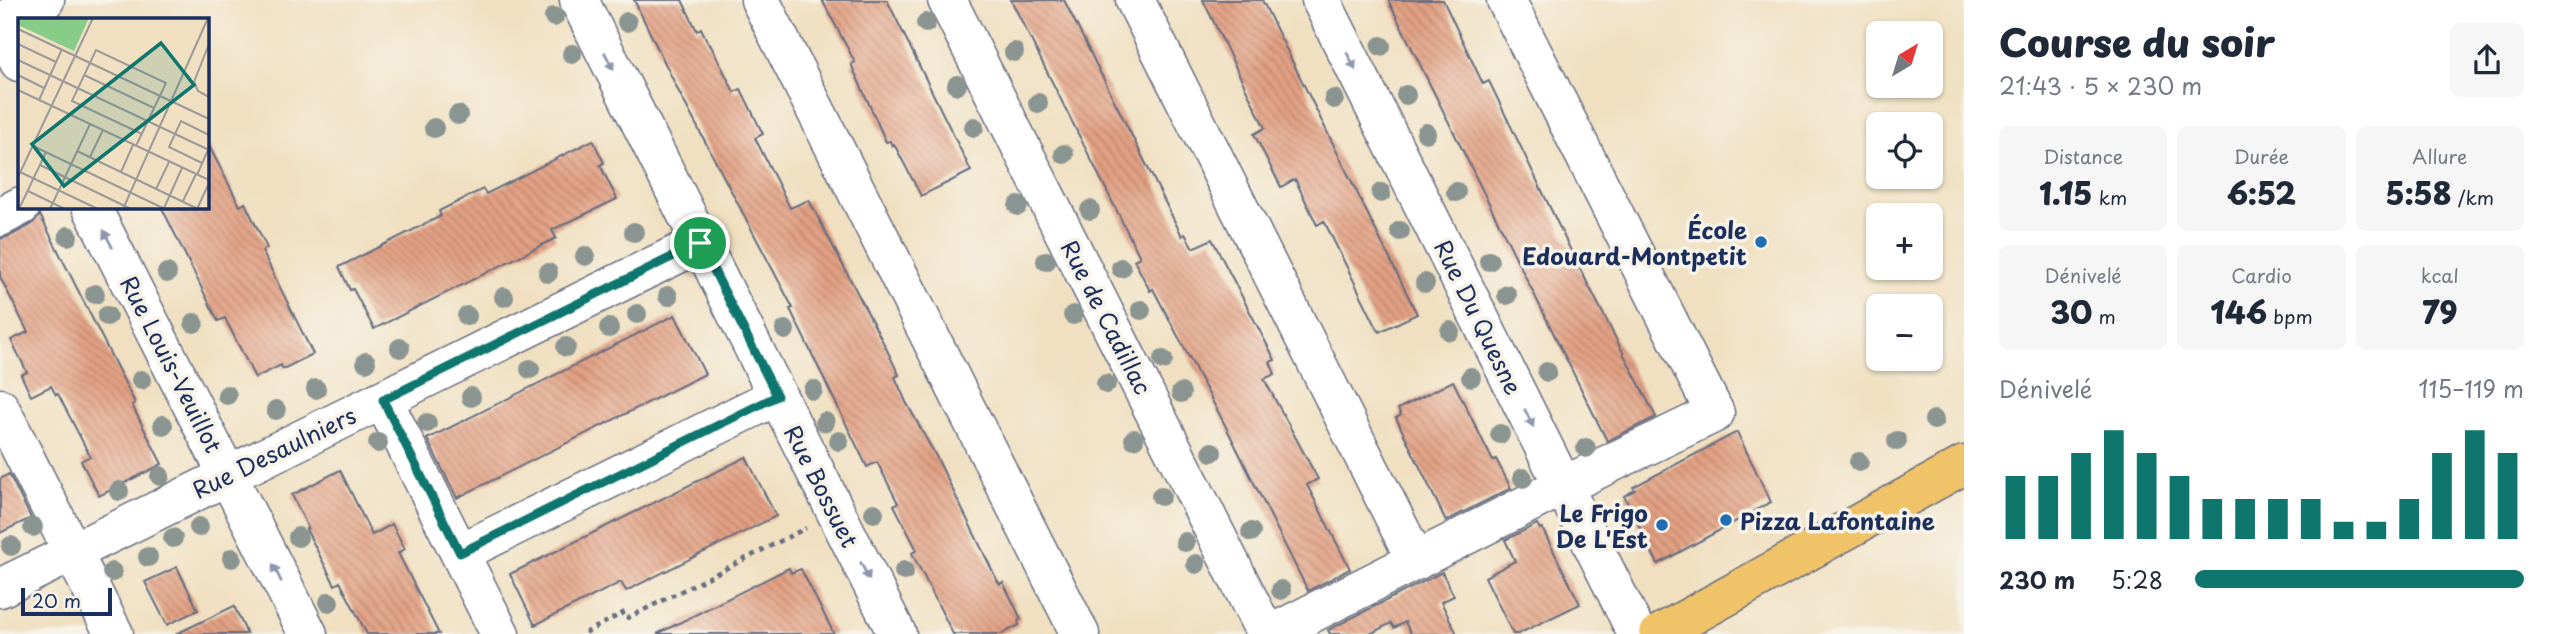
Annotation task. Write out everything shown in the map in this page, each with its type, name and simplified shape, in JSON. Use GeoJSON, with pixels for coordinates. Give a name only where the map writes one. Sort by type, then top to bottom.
{"type":"FeatureCollection","features":[{"type":"Feature","properties":{"kind":"main road"},"geometry":{"type":"LineString","coordinates":[[1659,634],[1964,465]]}},
{"type":"Feature","properties":{"kind":"street"},"geometry":{"type":"LineString","coordinates":[[18,60],[0,23],[45,0]]}},
{"type":"Feature","properties":{"kind":"street","name":"Rue Bossuet"},"geometry":{"type":"LineString","coordinates":[[579,0],[897,634]]}},
{"type":"Feature","properties":{"kind":"street"},"geometry":{"type":"LineString","coordinates":[[760,0],[1080,634]]}},
{"type":"Feature","properties":{"kind":"street","name":"Rue de Cadillac"},"geometry":{"type":"LineString","coordinates":[[947,0],[1268,634]]}},
{"type":"Feature","properties":{"kind":"street"},"geometry":{"type":"LineString","coordinates":[[1135,0],[1416,561]]}},
{"type":"Feature","properties":{"kind":"street","name":"Rue Du Quesne"},"geometry":{"type":"LineString","coordinates":[[1321,0],[1637,634]]}},
{"type":"Feature","properties":{"kind":"street"},"geometry":{"type":"LineString","coordinates":[[1268,634],[1563,486],[1716,413],[1506,0]]}},
{"type":"Feature","properties":{"kind":"street"},"geometry":{"type":"LineString","coordinates":[[0,217],[18,208]]}},
{"type":"Feature","properties":{"kind":"street","name":"Rue Louis-Veuillot"},"geometry":{"type":"LineString","coordinates":[[92,208],[307,634]]}},
{"type":"Feature","properties":{"kind":"street","name":"Rue Desaulniers"},"geometry":{"type":"LineString","coordinates":[[0,588],[700,243]]}},
{"type":"Feature","properties":{"kind":"street"},"geometry":{"type":"LineString","coordinates":[[460,553],[777,396]]}},
{"type":"Feature","properties":{"kind":"street"},"geometry":{"type":"LineString","coordinates":[[383,400],[500,634]]}},
{"type":"Feature","properties":{"kind":"street"},"geometry":{"type":"LineString","coordinates":[[0,408],[114,634]]}},
{"type":"Feature","properties":{"kind":"path"},"geometry":{"type":"LineString","coordinates":[[584,634],[625,612],[628,618],[812,525]]}},
{"type":"Feature","properties":{"kind":"building"},"geometry":{"type":"Polygon","coordinates":[[[634,0],[682,0],[697,31],[701,28],[734,92],[741,89],[763,134],[755,138],[790,208],[809,200],[899,375],[895,377],[906,402],[937,458],[997,580],[1000,584],[1003,582],[1021,619],[1018,621],[1019,625],[1002,634],[953,634],[912,553],[917,550],[894,505],[898,503],[877,462],[867,467],[790,309],[793,308],[680,94],[634,0]]]}},
{"type":"Feature","properties":{"kind":"building"},"geometry":{"type":"Polygon","coordinates":[[[822,0],[887,0],[971,171],[921,196],[894,144],[892,146],[890,141],[886,142],[851,64],[855,62],[822,0]]]}},
{"type":"Feature","properties":{"kind":"building"},"geometry":{"type":"Polygon","coordinates":[[[1011,0],[1064,0],[1182,236],[1185,234],[1193,248],[1212,239],[1275,360],[1270,362],[1275,374],[1264,379],[1318,479],[1307,485],[1350,569],[1308,591],[1225,425],[1153,289],[1150,291],[1134,260],[1140,257],[1011,0]]]}},
{"type":"Feature","properties":{"kind":"building"},"geometry":{"type":"Polygon","coordinates":[[[1203,0],[1262,0],[1417,314],[1379,332],[1324,221],[1317,225],[1295,179],[1281,187],[1254,134],[1265,128],[1203,0]]]}},
{"type":"Feature","properties":{"kind":"building"},"geometry":{"type":"Polygon","coordinates":[[[1388,0],[1443,0],[1483,84],[1489,81],[1572,253],[1656,417],[1607,441],[1388,0]]]}},
{"type":"Feature","properties":{"kind":"building"},"geometry":{"type":"Polygon","coordinates":[[[593,140],[604,163],[600,165],[617,199],[552,230],[556,238],[374,329],[339,267],[441,216],[439,211],[483,189],[486,194],[593,140]]]}},
{"type":"Feature","properties":{"kind":"building"},"geometry":{"type":"Polygon","coordinates":[[[208,144],[240,206],[245,203],[267,248],[262,251],[313,354],[283,369],[281,365],[255,378],[225,318],[218,321],[162,208],[208,208],[208,144]]]}},
{"type":"Feature","properties":{"kind":"building"},"geometry":{"type":"Polygon","coordinates":[[[40,215],[135,403],[132,405],[162,464],[99,496],[81,461],[90,456],[58,394],[56,395],[51,386],[31,396],[21,375],[27,372],[11,340],[28,332],[0,277],[0,239],[31,225],[40,215]]]}},
{"type":"Feature","properties":{"kind":"building"},"geometry":{"type":"Polygon","coordinates":[[[675,315],[705,374],[457,498],[427,439],[675,315]]]}},
{"type":"Feature","properties":{"kind":"building"},"geometry":{"type":"Polygon","coordinates":[[[1453,381],[1493,461],[1496,459],[1511,488],[1446,521],[1396,418],[1401,415],[1398,409],[1453,381]]]}},
{"type":"Feature","properties":{"kind":"building"},"geometry":{"type":"Polygon","coordinates":[[[1737,432],[1771,502],[1658,564],[1624,496],[1635,490],[1633,487],[1737,432]]]}},
{"type":"Feature","properties":{"kind":"building"},"geometry":{"type":"Polygon","coordinates":[[[746,457],[776,516],[626,591],[621,582],[535,625],[510,574],[746,457]]]}},
{"type":"Feature","properties":{"kind":"building"},"geometry":{"type":"Polygon","coordinates":[[[340,470],[372,535],[392,524],[405,549],[398,553],[439,634],[367,634],[340,582],[335,585],[292,495],[340,470]]]}},
{"type":"Feature","properties":{"kind":"building"},"geometry":{"type":"Polygon","coordinates":[[[9,474],[31,518],[0,533],[0,479],[9,474]]]}},
{"type":"Feature","properties":{"kind":"building"},"geometry":{"type":"Polygon","coordinates":[[[1537,524],[1542,528],[1580,604],[1513,634],[1485,577],[1515,561],[1505,540],[1537,524]]]}},
{"type":"Feature","properties":{"kind":"building"},"geometry":{"type":"Polygon","coordinates":[[[177,567],[198,610],[167,625],[145,582],[177,567]]]}},
{"type":"Feature","properties":{"kind":"building"},"geometry":{"type":"Polygon","coordinates":[[[789,568],[791,573],[801,569],[834,634],[657,634],[789,568]]]}},
{"type":"Feature","properties":{"kind":"building"},"geometry":{"type":"Polygon","coordinates":[[[1442,572],[1454,596],[1441,602],[1457,634],[1411,634],[1405,622],[1394,628],[1391,623],[1370,634],[1330,634],[1328,630],[1442,572]]]}},
{"type":"Feature","properties":{"kind":"building"},"geometry":{"type":"Polygon","coordinates":[[[234,606],[247,634],[176,634],[234,606]]]}},
{"type":"Feature","properties":{"kind":"place","name":"École Edouard-Montpetit"},"geometry":{"type":"Point","coordinates":[1761,242]}},
{"type":"Feature","properties":{"kind":"place","name":"Pizza Lafontaine"},"geometry":{"type":"Point","coordinates":[1726,520]}},
{"type":"Feature","properties":{"kind":"place","name":"Le Frigo De L'Est"},"geometry":{"type":"Point","coordinates":[1662,525]}},
{"type":"Feature","properties":{"kind":"route"},"geometry":{"type":"LineString","coordinates":[[700,243],[777,396],[460,553],[383,400],[700,243]]}}]}
